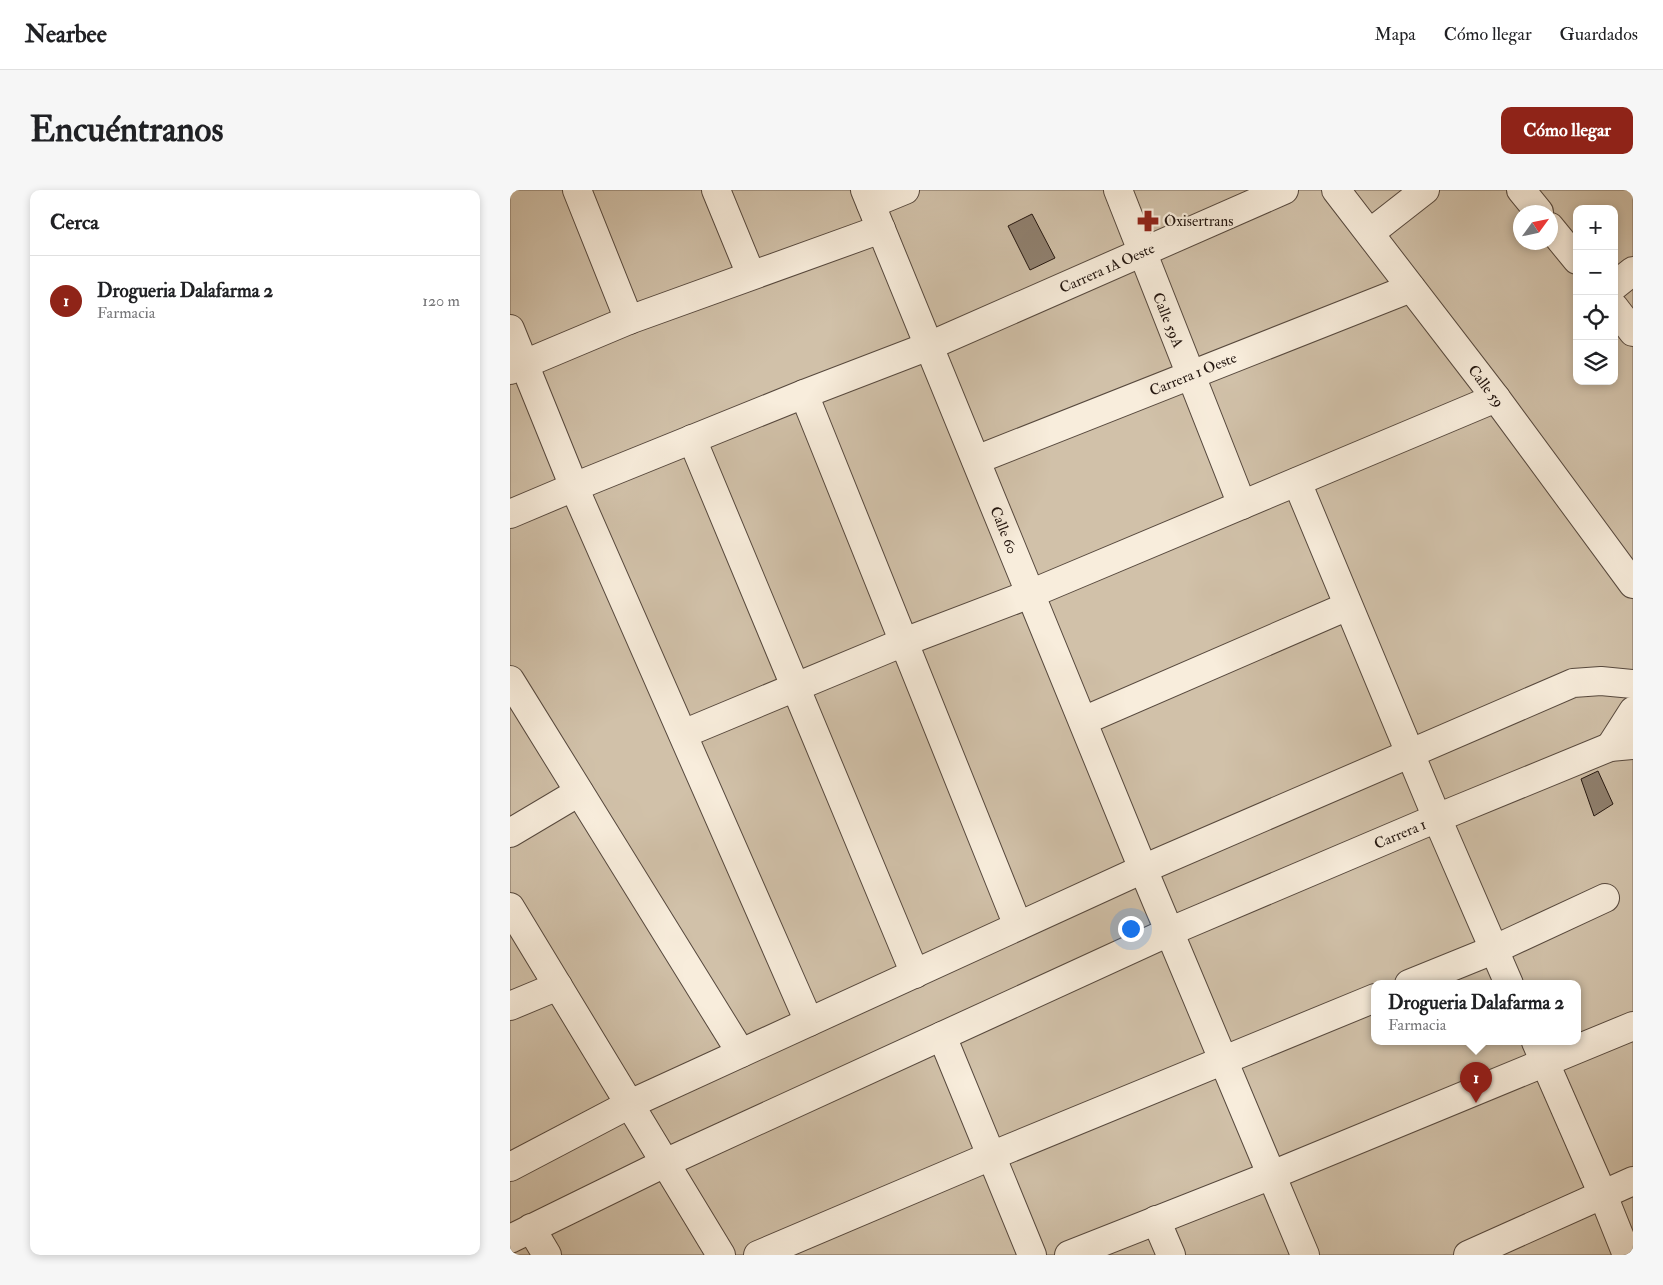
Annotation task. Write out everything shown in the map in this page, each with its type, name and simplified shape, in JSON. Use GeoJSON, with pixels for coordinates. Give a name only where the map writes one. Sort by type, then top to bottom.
{"type":"FeatureCollection","features":[{"type":"Feature","properties":{"kind":"street"},"geometry":{"type":"LineString","coordinates":[[577,190],[629,320]]}},
{"type":"Feature","properties":{"kind":"street"},"geometry":{"type":"LineString","coordinates":[[716,190],[751,275]]}},
{"type":"Feature","properties":{"kind":"street"},"geometry":{"type":"LineString","coordinates":[[518,367],[629,320],[751,275],[905,190]]}},
{"type":"Feature","properties":{"kind":"street","name":"Calle 59A"},"geometry":{"type":"LineString","coordinates":[[1118,190],[1242,505]]}},
{"type":"Feature","properties":{"kind":"street","name":"Carrera 1A Oeste"},"geometry":{"type":"LineString","coordinates":[[510,514],[574,486],[929,346],[1284,190]]}},
{"type":"Feature","properties":{"kind":"street","name":"Calle 59"},"geometry":{"type":"LineString","coordinates":[[1336,190],[1496,398],[1633,584]]}},
{"type":"Feature","properties":{"kind":"street"},"geometry":{"type":"LineString","coordinates":[[1370,233],[1425,190]]}},
{"type":"Feature","properties":{"kind":"street"},"geometry":{"type":"LineString","coordinates":[[1521,190],[1533,205]]}},
{"type":"Feature","properties":{"kind":"street","name":"Calle 60"},"geometry":{"type":"LineString","coordinates":[[872,208],[1030,594],[1305,1255]]}},
{"type":"Feature","properties":{"kind":"street"},"geometry":{"type":"LineString","coordinates":[[1558,237],[1573,255]]}},
{"type":"Feature","properties":{"kind":"street"},"geometry":{"type":"LineString","coordinates":[[1618,283],[1633,271]]}},
{"type":"Feature","properties":{"kind":"street","name":"Carrera 1 Oeste"},"geometry":{"type":"LineString","coordinates":[[976,460],[1411,288]]}},
{"type":"Feature","properties":{"kind":"street"},"geometry":{"type":"LineString","coordinates":[[1618,312],[1633,332]]}},
{"type":"Feature","properties":{"kind":"street"},"geometry":{"type":"LineString","coordinates":[[510,329],[518,367],[574,486],[809,1022]]}},
{"type":"Feature","properties":{"kind":"street"},"geometry":{"type":"LineString","coordinates":[[804,394],[1018,926]]}},
{"type":"Feature","properties":{"kind":"street"},"geometry":{"type":"LineString","coordinates":[[683,734],[904,642],[1030,594],[1496,398]]}},
{"type":"Feature","properties":{"kind":"street"},"geometry":{"type":"LineString","coordinates":[[692,439],[916,974]]}},
{"type":"Feature","properties":{"kind":"street"},"geometry":{"type":"LineString","coordinates":[[1296,482],[1507,980]]}},
{"type":"Feature","properties":{"kind":"street"},"geometry":{"type":"LineString","coordinates":[[1083,721],[1348,606]]}},
{"type":"Feature","properties":{"kind":"street"},"geometry":{"type":"LineString","coordinates":[[510,680],[741,1053]]}},
{"type":"Feature","properties":{"kind":"street"},"geometry":{"type":"LineString","coordinates":[[510,1167],[630,1104],[1144,869],[1410,753],[1573,683],[1601,681],[1633,684]]}},
{"type":"Feature","properties":{"kind":"street"},"geometry":{"type":"LineString","coordinates":[[1622,746],[1633,711]]}},
{"type":"Feature","properties":{"kind":"street","name":"Carrera 1"},"geometry":{"type":"LineString","coordinates":[[521,1234],[665,1163],[1171,932],[1437,818],[1622,746]]}},
{"type":"Feature","properties":{"kind":"street"},"geometry":{"type":"LineString","coordinates":[[510,833],[579,792]]}},
{"type":"Feature","properties":{"kind":"street"},"geometry":{"type":"LineString","coordinates":[[1419,980],[1493,950],[1605,898]]}},
{"type":"Feature","properties":{"kind":"street"},"geometry":{"type":"LineString","coordinates":[[510,907],[721,1255]]}},
{"type":"Feature","properties":{"kind":"street"},"geometry":{"type":"LineString","coordinates":[[510,1006],[558,986]]}},
{"type":"Feature","properties":{"kind":"street"},"geometry":{"type":"LineString","coordinates":[[758,1255],[991,1156],[1371,1000]]}},
{"type":"Feature","properties":{"kind":"street"},"geometry":{"type":"LineString","coordinates":[[1581,1041],[1633,1026]]}},
{"type":"Feature","properties":{"kind":"street"},"geometry":{"type":"LineString","coordinates":[[942,1036],[1032,1255]]}},
{"type":"Feature","properties":{"kind":"street"},"geometry":{"type":"LineString","coordinates":[[1069,1255],[1272,1175],[1541,1052],[1566,1045]]}},
{"type":"Feature","properties":{"kind":"street"},"geometry":{"type":"LineString","coordinates":[[1541,1052],[1627,1255]]}},
{"type":"Feature","properties":{"kind":"street"},"geometry":{"type":"LineString","coordinates":[[1468,1255],[1633,1181]]}},
{"type":"Feature","properties":{"kind":"street"},"geometry":{"type":"LineString","coordinates":[[1156,1220],[1171,1255]]}},
{"type":"Feature","properties":{"kind":"street"},"geometry":{"type":"LineString","coordinates":[[521,1234],[547,1255]]}},
{"type":"Feature","properties":{"kind":"shaded area"},"geometry":{"type":"Polygon","coordinates":[[[510,190],[1633,190],[1633,1255],[510,1255],[510,190]]]}},
{"type":"Feature","properties":{"kind":"building"},"geometry":{"type":"Polygon","coordinates":[[[1032,214],[1055,258],[1030,270],[1008,226],[1032,214]]]}},
{"type":"Feature","properties":{"kind":"building"},"geometry":{"type":"Polygon","coordinates":[[[1598,771],[1613,804],[1594,816],[1581,779],[1598,771]]]}},
{"type":"Feature","properties":{"kind":"place","name":"Oxisertrans"},"geometry":{"type":"Point","coordinates":[1148,221]}},
{"type":"Feature","properties":{"kind":"place","name":"Drogueria Dalafarma 2"},"geometry":{"type":"Point","coordinates":[1476,1103]}}]}
